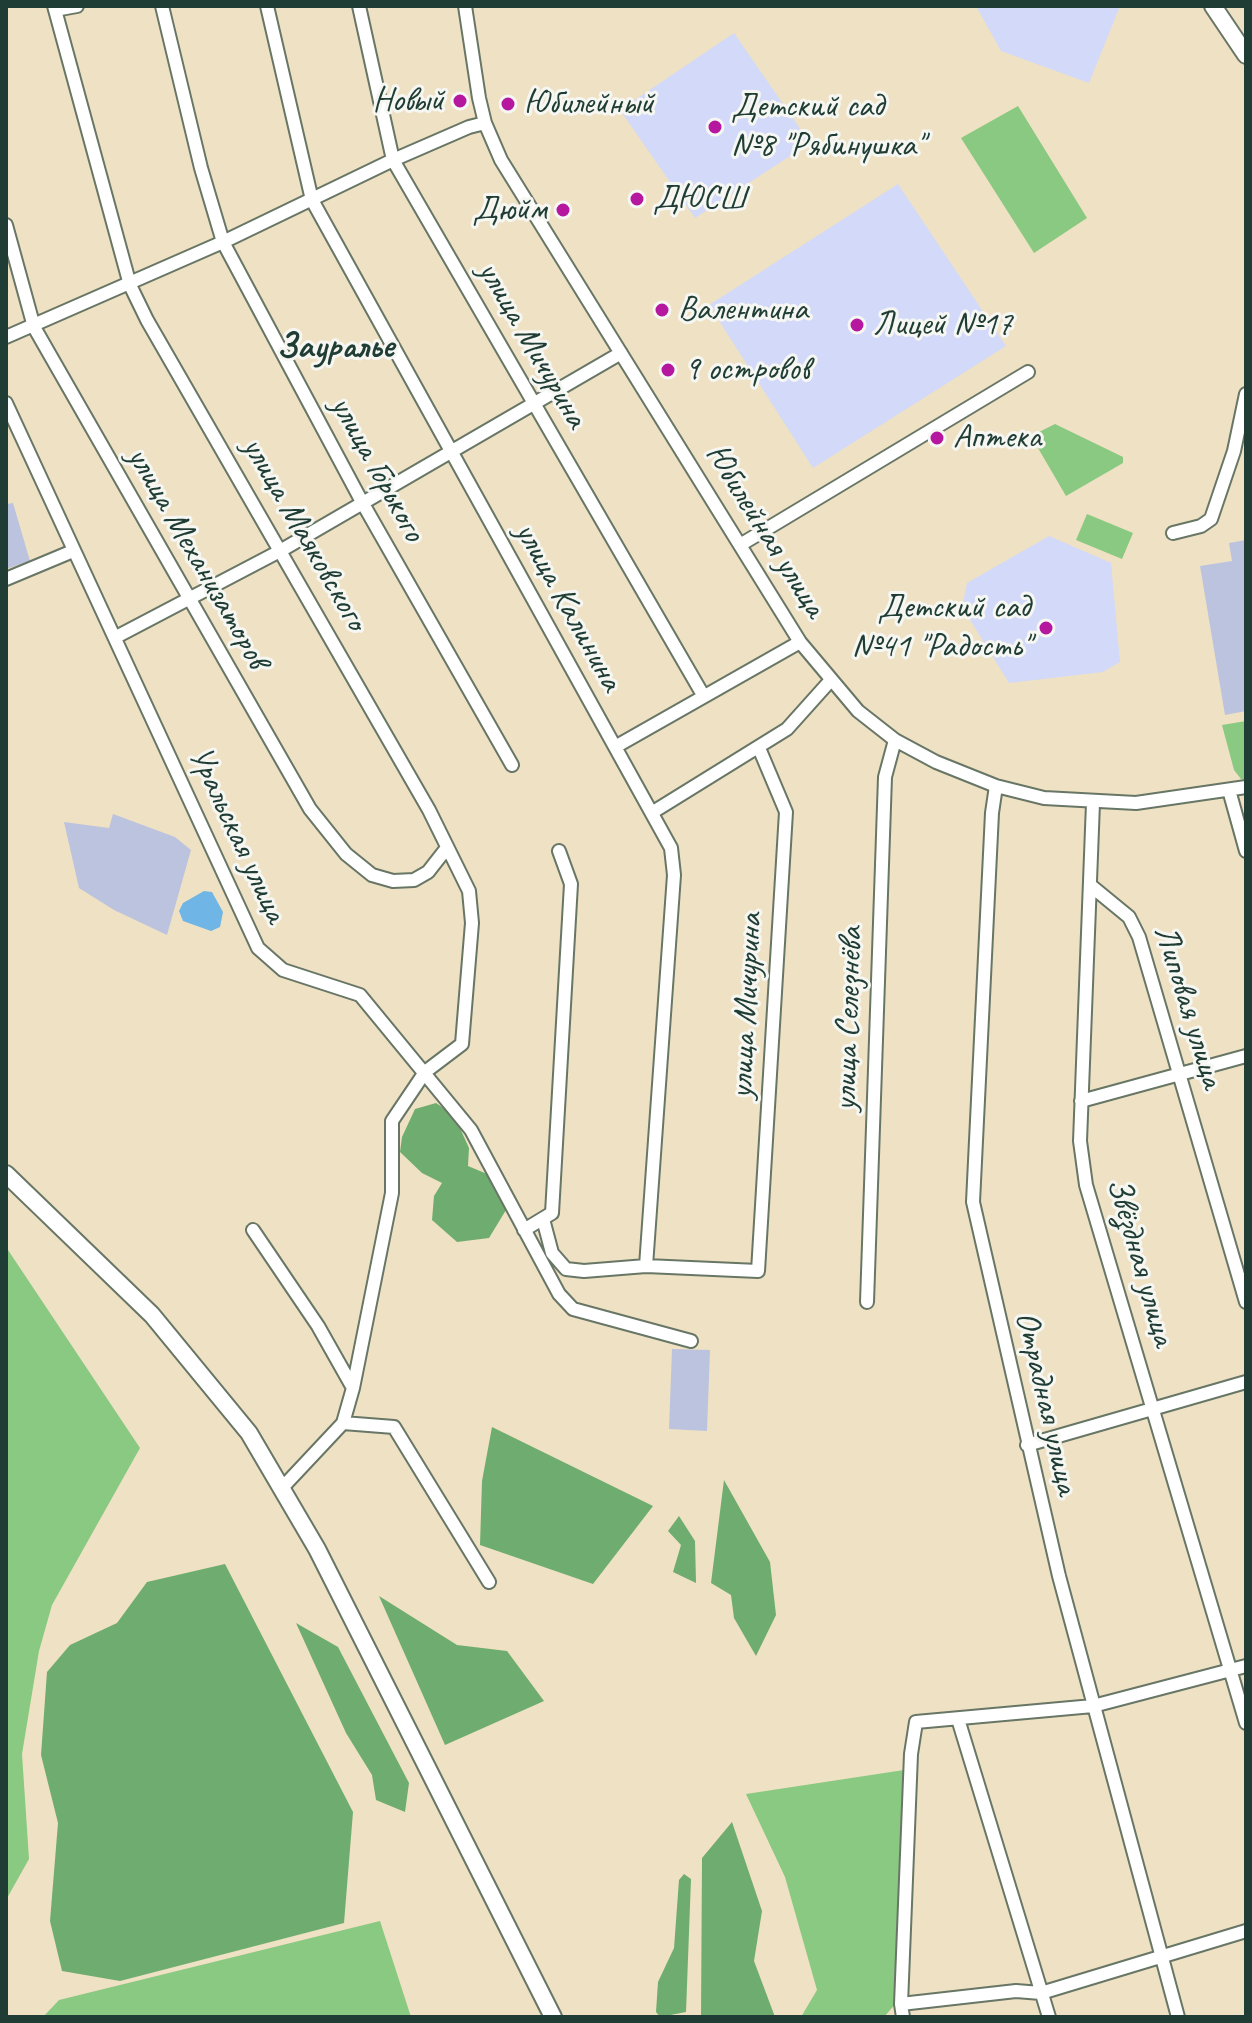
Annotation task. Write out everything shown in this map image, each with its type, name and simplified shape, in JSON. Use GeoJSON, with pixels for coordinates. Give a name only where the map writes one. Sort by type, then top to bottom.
{"type":"FeatureCollection","features":[{"type":"Feature","properties":{"kind":"main road"},"geometry":{"type":"LineString","coordinates":[[1213,6],[1246,55]]}},
{"type":"Feature","properties":{"kind":"main road"},"geometry":{"type":"LineString","coordinates":[[6,1174],[184,1351],[249,1433],[324,1562],[553,2017]]}},
{"type":"Feature","properties":{"kind":"street"},"geometry":{"type":"LineString","coordinates":[[55,8],[77,6]]}},
{"type":"Feature","properties":{"kind":"street","name":"улица Горького"},"geometry":{"type":"LineString","coordinates":[[162,6],[201,168],[223,242],[362,502],[512,765]]}},
{"type":"Feature","properties":{"kind":"street","name":"улица Калинина"},"geometry":{"type":"LineString","coordinates":[[267,6],[312,200],[671,848],[674,875],[646,1266]]}},
{"type":"Feature","properties":{"kind":"street","name":"улица Мичурина"},"geometry":{"type":"LineString","coordinates":[[359,6],[393,160],[703,695]]}},
{"type":"Feature","properties":{"kind":"street","name":"Юбилейная улица"},"geometry":{"type":"LineString","coordinates":[[465,6],[485,123],[501,160],[800,642],[858,711],[895,740],[936,762],[996,786],[1044,798],[1136,803],[1246,787]]}},
{"type":"Feature","properties":{"kind":"street","name":"улица Маяковского"},"geometry":{"type":"LineString","coordinates":[[55,8],[130,285],[147,320],[429,810],[469,891],[471,907],[462,1044],[425,1072],[392,1121],[392,1193],[353,1388],[343,1423]]}},
{"type":"Feature","properties":{"kind":"street"},"geometry":{"type":"LineString","coordinates":[[6,337],[130,285],[393,160],[485,123]]}},
{"type":"Feature","properties":{"kind":"street","name":"улица Механизаторов"},"geometry":{"type":"LineString","coordinates":[[6,225],[34,327],[310,809],[346,854],[372,875],[393,881],[414,880],[428,872],[446,849]]}},
{"type":"Feature","properties":{"kind":"street"},"geometry":{"type":"LineString","coordinates":[[116,637],[189,602],[280,551],[621,353]]}},
{"type":"Feature","properties":{"kind":"street"},"geometry":{"type":"LineString","coordinates":[[740,545],[1028,372]]}},
{"type":"Feature","properties":{"kind":"street"},"geometry":{"type":"LineString","coordinates":[[1173,533],[1201,526],[1211,519],[1234,451],[1246,394]]}},
{"type":"Feature","properties":{"kind":"street","name":"Уральская улица"},"geometry":{"type":"LineString","coordinates":[[6,403],[258,948],[283,970],[360,995],[471,1130],[559,1294],[573,1309],[691,1341]]}},
{"type":"Feature","properties":{"kind":"street"},"geometry":{"type":"LineString","coordinates":[[6,579],[73,551]]}},
{"type":"Feature","properties":{"kind":"street"},"geometry":{"type":"LineString","coordinates":[[615,747],[800,642]]}},
{"type":"Feature","properties":{"kind":"street"},"geometry":{"type":"LineString","coordinates":[[653,812],[787,729],[830,681]]}},
{"type":"Feature","properties":{"kind":"street","name":"улица Селезнёва"},"geometry":{"type":"LineString","coordinates":[[867,1302],[885,777],[895,740]]}},
{"type":"Feature","properties":{"kind":"street","name":"улица Мичурина"},"geometry":{"type":"LineString","coordinates":[[646,1266],[758,1271],[786,812],[759,748]]}},
{"type":"Feature","properties":{"kind":"street","name":"Отрадная улица"},"geometry":{"type":"LineString","coordinates":[[996,786],[992,813],[973,1202],[1027,1445],[1093,1706],[1178,2017]]}},
{"type":"Feature","properties":{"kind":"street"},"geometry":{"type":"LineString","coordinates":[[1229,790],[1246,851]]}},
{"type":"Feature","properties":{"kind":"street","name":"Звёздная улица"},"geometry":{"type":"LineString","coordinates":[[1093,803],[1080,1141],[1086,1185],[1246,1723]]}},
{"type":"Feature","properties":{"kind":"street"},"geometry":{"type":"LineString","coordinates":[[524,1230],[552,1213],[571,884],[559,851]]}},
{"type":"Feature","properties":{"kind":"street","name":"Липовая улица"},"geometry":{"type":"LineString","coordinates":[[1090,885],[1129,917],[1181,1076],[1246,1302]]}},
{"type":"Feature","properties":{"kind":"street"},"geometry":{"type":"LineString","coordinates":[[1081,1101],[1246,1056]]}},
{"type":"Feature","properties":{"kind":"street"},"geometry":{"type":"LineString","coordinates":[[543,1219],[552,1253],[566,1269],[584,1271],[646,1266]]}},
{"type":"Feature","properties":{"kind":"street"},"geometry":{"type":"LineString","coordinates":[[253,1230],[318,1326],[353,1388]]}},
{"type":"Feature","properties":{"kind":"street"},"geometry":{"type":"LineString","coordinates":[[1027,1445],[1246,1382]]}},
{"type":"Feature","properties":{"kind":"street"},"geometry":{"type":"LineString","coordinates":[[282,1488],[343,1423],[394,1427],[489,1582]]}},
{"type":"Feature","properties":{"kind":"street"},"geometry":{"type":"LineString","coordinates":[[1246,1666],[1093,1706],[916,1722],[911,1754],[902,2010],[1016,1991],[1041,1993],[1246,1931]]}},
{"type":"Feature","properties":{"kind":"street"},"geometry":{"type":"LineString","coordinates":[[958,1719],[1049,2017]]}},
{"type":"Feature","properties":{"kind":"shaded area"},"geometry":{"type":"Polygon","coordinates":[[[976,6],[1120,6],[1089,83],[1001,51],[976,6]]]}},
{"type":"Feature","properties":{"kind":"shaded area","name":"Детский сад №8 \"Рябинушка\""},"geometry":{"type":"Polygon","coordinates":[[[734,33],[810,143],[695,218],[620,110],[734,33]]]}},
{"type":"Feature","properties":{"kind":"shaded area","name":"Лицей №17"},"geometry":{"type":"Polygon","coordinates":[[[898,184],[1006,346],[813,468],[709,305],[898,184]]]}},
{"type":"Feature","properties":{"kind":"shaded area"},"geometry":{"type":"Polygon","coordinates":[[[6,499],[7,504],[13,503],[30,561],[6,569],[6,499]]]}},
{"type":"Feature","properties":{"kind":"shaded area","name":"Детский сад №41 \"Радость\""},"geometry":{"type":"Polygon","coordinates":[[[1049,536],[1111,563],[1120,662],[1103,672],[1009,683],[962,607],[967,583],[1049,536]]]}},
{"type":"Feature","properties":{"kind":"shaded area"},"geometry":{"type":"Polygon","coordinates":[[[1246,540],[1246,711],[1225,715],[1200,566],[1232,561],[1229,543],[1246,540]]]}},
{"type":"Feature","properties":{"kind":"shaded area"},"geometry":{"type":"Polygon","coordinates":[[[113,814],[175,837],[191,850],[167,935],[114,910],[79,888],[64,822],[109,828],[113,814]]]}},
{"type":"Feature","properties":{"kind":"shaded area"},"geometry":{"type":"Polygon","coordinates":[[[672,1349],[710,1350],[707,1431],[669,1429],[672,1349]]]}},
{"type":"Feature","properties":{"kind":"green space"},"geometry":{"type":"Polygon","coordinates":[[[1018,106],[1087,218],[1034,253],[961,138],[1018,106]]]}},
{"type":"Feature","properties":{"kind":"green space"},"geometry":{"type":"Polygon","coordinates":[[[1055,424],[1123,457],[1123,463],[1066,496],[1031,436],[1055,424]]]}},
{"type":"Feature","properties":{"kind":"green space"},"geometry":{"type":"Polygon","coordinates":[[[1087,514],[1133,533],[1122,559],[1076,540],[1087,514]]]}},
{"type":"Feature","properties":{"kind":"green space"},"geometry":{"type":"Polygon","coordinates":[[[1246,721],[1246,779],[1241,779],[1234,770],[1222,725],[1246,721]]]}},
{"type":"Feature","properties":{"kind":"green space"},"geometry":{"type":"Polygon","coordinates":[[[436,1103],[454,1115],[469,1148],[468,1166],[492,1176],[506,1210],[489,1238],[457,1242],[432,1220],[434,1196],[442,1183],[422,1173],[400,1152],[402,1137],[415,1109],[436,1103]]]}},
{"type":"Feature","properties":{"kind":"green space"},"geometry":{"type":"Polygon","coordinates":[[[6,1247],[140,1448],[52,1605],[39,1651],[22,1754],[29,1859],[6,1900],[6,1247]]]}},
{"type":"Feature","properties":{"kind":"green space"},"geometry":{"type":"Polygon","coordinates":[[[492,1427],[653,1506],[593,1584],[480,1545],[482,1481],[492,1427]]]}},
{"type":"Feature","properties":{"kind":"green space"},"geometry":{"type":"Polygon","coordinates":[[[724,1480],[770,1562],[776,1615],[756,1656],[734,1618],[731,1595],[711,1583],[724,1480]]]}},
{"type":"Feature","properties":{"kind":"green space"},"geometry":{"type":"Polygon","coordinates":[[[679,1516],[695,1541],[696,1583],[673,1572],[681,1545],[668,1531],[679,1516]]]}},
{"type":"Feature","properties":{"kind":"green space"},"geometry":{"type":"Polygon","coordinates":[[[225,1564],[353,1812],[344,1923],[120,1981],[62,1971],[50,1921],[58,1823],[41,1755],[47,1672],[70,1645],[117,1623],[147,1582],[225,1564]]]}},
{"type":"Feature","properties":{"kind":"green space"},"geometry":{"type":"Polygon","coordinates":[[[379,1596],[457,1645],[507,1651],[544,1701],[445,1745],[379,1596]]]}},
{"type":"Feature","properties":{"kind":"green space"},"geometry":{"type":"Polygon","coordinates":[[[296,1623],[338,1647],[409,1783],[405,1812],[376,1800],[372,1775],[346,1733],[296,1623]]]}},
{"type":"Feature","properties":{"kind":"green space"},"geometry":{"type":"Polygon","coordinates":[[[904,1770],[904,1994],[884,2017],[801,2017],[817,1990],[785,1877],[746,1794],[904,1770]]]}},
{"type":"Feature","properties":{"kind":"green space"},"geometry":{"type":"Polygon","coordinates":[[[732,1822],[762,1911],[754,1961],[775,2017],[701,2017],[702,1858],[732,1822]]]}},
{"type":"Feature","properties":{"kind":"green space"},"geometry":{"type":"Polygon","coordinates":[[[684,1874],[691,1879],[686,2012],[660,2017],[656,2012],[658,1982],[674,1948],[679,1880],[684,1874]]]}},
{"type":"Feature","properties":{"kind":"green space"},"geometry":{"type":"Polygon","coordinates":[[[380,1921],[411,2017],[43,2017],[59,2000],[380,1921]]]}},
{"type":"Feature","properties":{"kind":"water"},"geometry":{"type":"Polygon","coordinates":[[[204,891],[212,892],[223,912],[220,927],[211,931],[183,921],[179,911],[183,903],[204,891]]]}},
{"type":"Feature","properties":{"kind":"place","name":"Новый"},"geometry":{"type":"Point","coordinates":[460,101]}},
{"type":"Feature","properties":{"kind":"place","name":"Юбилейный"},"geometry":{"type":"Point","coordinates":[508,104]}},
{"type":"Feature","properties":{"kind":"place","name":"Детский сад №8 \"Рябинушка\""},"geometry":{"type":"Point","coordinates":[715,127]}},
{"type":"Feature","properties":{"kind":"place","name":"ДЮСШ"},"geometry":{"type":"Point","coordinates":[637,199]}},
{"type":"Feature","properties":{"kind":"place","name":"Дюйм"},"geometry":{"type":"Point","coordinates":[563,210]}},
{"type":"Feature","properties":{"kind":"place","name":"Валентина"},"geometry":{"type":"Point","coordinates":[662,310]}},
{"type":"Feature","properties":{"kind":"place","name":"Лицей №17"},"geometry":{"type":"Point","coordinates":[857,325]}},
{"type":"Feature","properties":{"kind":"place","name":"9 островов"},"geometry":{"type":"Point","coordinates":[668,370]}},
{"type":"Feature","properties":{"kind":"place","name":"Аптека"},"geometry":{"type":"Point","coordinates":[937,438]}},
{"type":"Feature","properties":{"kind":"place","name":"Детский сад №41 \"Радость\""},"geometry":{"type":"Point","coordinates":[1046,628]}},
{"type":"Feature","properties":{"kind":"district","name":"Зауралье"},"geometry":{"type":"Point","coordinates":[335,348]}}]}
